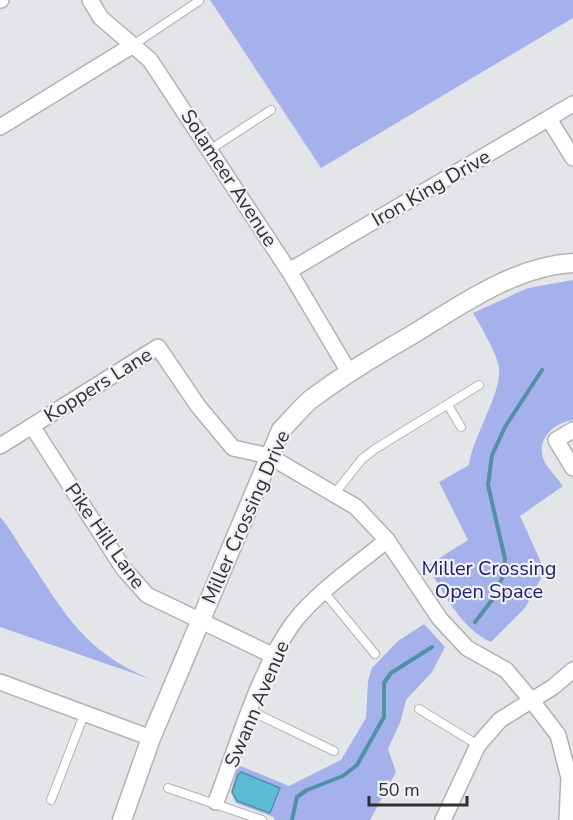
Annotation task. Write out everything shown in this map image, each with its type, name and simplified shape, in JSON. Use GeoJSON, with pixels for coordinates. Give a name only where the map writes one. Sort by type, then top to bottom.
{"type":"FeatureCollection","features":[{"type":"Feature","properties":{"kind":"street","name":"Solameer Avenue"},"geometry":{"type":"LineString","coordinates":[[90,0],[101,18],[150,60],[211,149],[289,271],[349,372]]}},
{"type":"Feature","properties":{"kind":"street"},"geometry":{"type":"LineString","coordinates":[[0,128],[134,45]]}},
{"type":"Feature","properties":{"kind":"street","name":"Iron King Drive"},"geometry":{"type":"LineString","coordinates":[[289,271],[573,104]]}},
{"type":"Feature","properties":{"kind":"street"},"geometry":{"type":"LineString","coordinates":[[549,119],[573,158]]}},
{"type":"Feature","properties":{"kind":"street","name":"Miller Crossing Drive"},"geometry":{"type":"LineString","coordinates":[[122,820],[151,738],[281,429],[308,402],[349,372],[493,288],[552,264],[573,263]]}},
{"type":"Feature","properties":{"kind":"street","name":"Koppers Lane"},"geometry":{"type":"LineString","coordinates":[[0,446],[158,347],[198,406],[232,448],[268,456],[356,507],[387,540],[440,619],[467,648],[506,670],[558,735],[569,778],[567,820]]}},
{"type":"Feature","properties":{"kind":"street","name":"Pike Hill Lane"},"geometry":{"type":"LineString","coordinates":[[33,426],[123,568],[147,595],[274,656]]}},
{"type":"Feature","properties":{"kind":"street"},"geometry":{"type":"LineString","coordinates":[[573,430],[556,440],[573,468]]}},
{"type":"Feature","properties":{"kind":"street","name":"Swann Avenue"},"geometry":{"type":"LineString","coordinates":[[216,802],[250,711],[274,656],[294,622],[324,592],[387,540]]}},
{"type":"Feature","properties":{"kind":"street"},"geometry":{"type":"LineString","coordinates":[[443,820],[478,745],[500,720],[532,701],[573,670]]}},
{"type":"Feature","properties":{"kind":"street"},"geometry":{"type":"LineString","coordinates":[[0,682],[151,738]]}},
{"type":"Feature","properties":{"kind":"lane"},"geometry":{"type":"LineString","coordinates":[[134,45],[199,1]]}},
{"type":"Feature","properties":{"kind":"lane"},"geometry":{"type":"LineString","coordinates":[[211,149],[271,110]]}},
{"type":"Feature","properties":{"kind":"lane"},"geometry":{"type":"LineString","coordinates":[[335,493],[362,459],[375,449],[479,385]]}},
{"type":"Feature","properties":{"kind":"lane"},"geometry":{"type":"LineString","coordinates":[[448,405],[461,427]]}},
{"type":"Feature","properties":{"kind":"lane"},"geometry":{"type":"LineString","coordinates":[[324,592],[375,654]]}},
{"type":"Feature","properties":{"kind":"lane"},"geometry":{"type":"LineString","coordinates":[[419,709],[478,745]]}},
{"type":"Feature","properties":{"kind":"lane"},"geometry":{"type":"LineString","coordinates":[[250,711],[334,751]]}},
{"type":"Feature","properties":{"kind":"lane"},"geometry":{"type":"LineString","coordinates":[[51,800],[85,712]]}},
{"type":"Feature","properties":{"kind":"lane"},"geometry":{"type":"LineString","coordinates":[[168,788],[216,802],[262,820]]}},
{"type":"Feature","properties":{"kind":"green space"},"geometry":{"type":"Polygon","coordinates":[[[210,0],[573,0],[573,18],[321,168],[210,0]]]}},
{"type":"Feature","properties":{"kind":"green space","name":"Miller Crossing Open Space"},"geometry":{"type":"Polygon","coordinates":[[[573,280],[573,420],[551,430],[546,436],[542,450],[547,466],[563,486],[520,516],[545,571],[525,608],[491,642],[480,636],[462,619],[427,566],[468,540],[439,482],[469,465],[499,378],[496,356],[473,313],[528,288],[573,280]]]}},
{"type":"Feature","properties":{"kind":"green space"},"geometry":{"type":"Polygon","coordinates":[[[0,517],[54,598],[80,631],[110,657],[153,680],[0,627],[0,517]]]}},
{"type":"Feature","properties":{"kind":"green space"},"geometry":{"type":"Polygon","coordinates":[[[424,624],[445,647],[432,672],[406,700],[401,720],[388,749],[396,772],[370,820],[274,820],[274,817],[236,803],[231,792],[238,765],[289,786],[341,760],[366,718],[368,681],[372,668],[398,641],[424,624]]]}},
{"type":"Feature","properties":{"kind":"shaded area"},"geometry":{"type":"Polygon","coordinates":[[[241,772],[280,788],[270,813],[237,801],[232,792],[241,772]]]}},
{"type":"Feature","properties":{"kind":"waterway"},"geometry":{"type":"LineString","coordinates":[[475,622],[492,600],[503,576],[505,559],[488,485],[492,455],[505,427],[542,370]]}},
{"type":"Feature","properties":{"kind":"waterway"},"geometry":{"type":"LineString","coordinates":[[292,820],[297,797],[307,790],[343,776],[357,765],[384,717],[384,683],[391,673],[432,647]]}}]}
